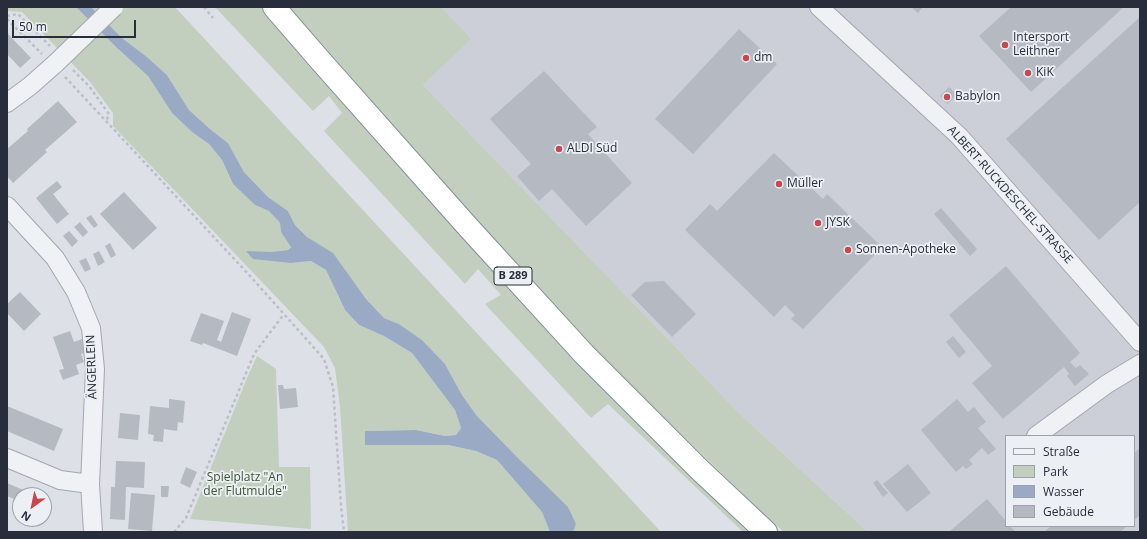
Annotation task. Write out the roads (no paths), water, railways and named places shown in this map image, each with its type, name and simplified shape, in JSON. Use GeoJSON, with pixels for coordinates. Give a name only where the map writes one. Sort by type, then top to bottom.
{"type":"FeatureCollection","features":[{"type":"Feature","properties":{"kind":"highway","name":"B 289"},"geometry":{"type":"LineString","coordinates":[[274,7],[412,164],[584,354],[700,470],[766,532]]}},
{"type":"Feature","properties":{"kind":"street"},"geometry":{"type":"LineString","coordinates":[[7,103],[60,65],[114,7]]}},
{"type":"Feature","properties":{"kind":"street","name":"ALBERT-RUCKDESCHEL-STRASSE"},"geometry":{"type":"LineString","coordinates":[[819,7],[959,136],[1140,342]]}},
{"type":"Feature","properties":{"kind":"street","name":"ÄNGERLEIN"},"geometry":{"type":"LineString","coordinates":[[7,206],[55,258],[76,292],[91,328],[95,369],[90,484],[93,532]]}},
{"type":"Feature","properties":{"kind":"street"},"geometry":{"type":"LineString","coordinates":[[1037,435],[1107,384],[1140,364]]}},
{"type":"Feature","properties":{"kind":"street"},"geometry":{"type":"LineString","coordinates":[[7,458],[60,480],[90,484]]}},
{"type":"Feature","properties":{"kind":"water"},"geometry":{"type":"Polygon","coordinates":[[[76,7],[91,7],[122,38],[147,57],[167,75],[189,110],[228,143],[244,172],[268,197],[288,211],[295,225],[307,237],[333,253],[366,299],[384,318],[399,324],[422,340],[445,364],[462,395],[477,416],[568,507],[576,524],[573,532],[550,532],[542,512],[497,460],[476,451],[448,445],[365,445],[365,431],[416,430],[445,436],[456,435],[461,428],[455,410],[412,353],[384,336],[359,325],[345,310],[326,270],[311,261],[291,263],[253,259],[246,251],[271,252],[288,250],[291,247],[281,232],[280,223],[269,211],[255,205],[233,184],[222,160],[209,144],[192,132],[172,113],[148,76],[117,48],[76,7]]]}},
{"type":"Feature","properties":{"kind":"place","name":"Intersport Leithner"},"geometry":{"type":"Point","coordinates":[1005,45]}},
{"type":"Feature","properties":{"kind":"place","name":"dm"},"geometry":{"type":"Point","coordinates":[746,58]}},
{"type":"Feature","properties":{"kind":"place","name":"KiK"},"geometry":{"type":"Point","coordinates":[1028,73]}},
{"type":"Feature","properties":{"kind":"place","name":"Babylon"},"geometry":{"type":"Point","coordinates":[947,97]}},
{"type":"Feature","properties":{"kind":"place","name":"ALDI Süd"},"geometry":{"type":"Point","coordinates":[559,149]}},
{"type":"Feature","properties":{"kind":"place","name":"Müller"},"geometry":{"type":"Point","coordinates":[779,184]}},
{"type":"Feature","properties":{"kind":"place","name":"JYSK"},"geometry":{"type":"Point","coordinates":[818,223]}},
{"type":"Feature","properties":{"kind":"place","name":"Sonnen-Apotheke"},"geometry":{"type":"Point","coordinates":[848,250]}},
{"type":"Feature","properties":{"kind":"park label","name":"Spielplatz \"An der Flutmulde\""},"geometry":{"type":"Point","coordinates":[245,485]}}]}
